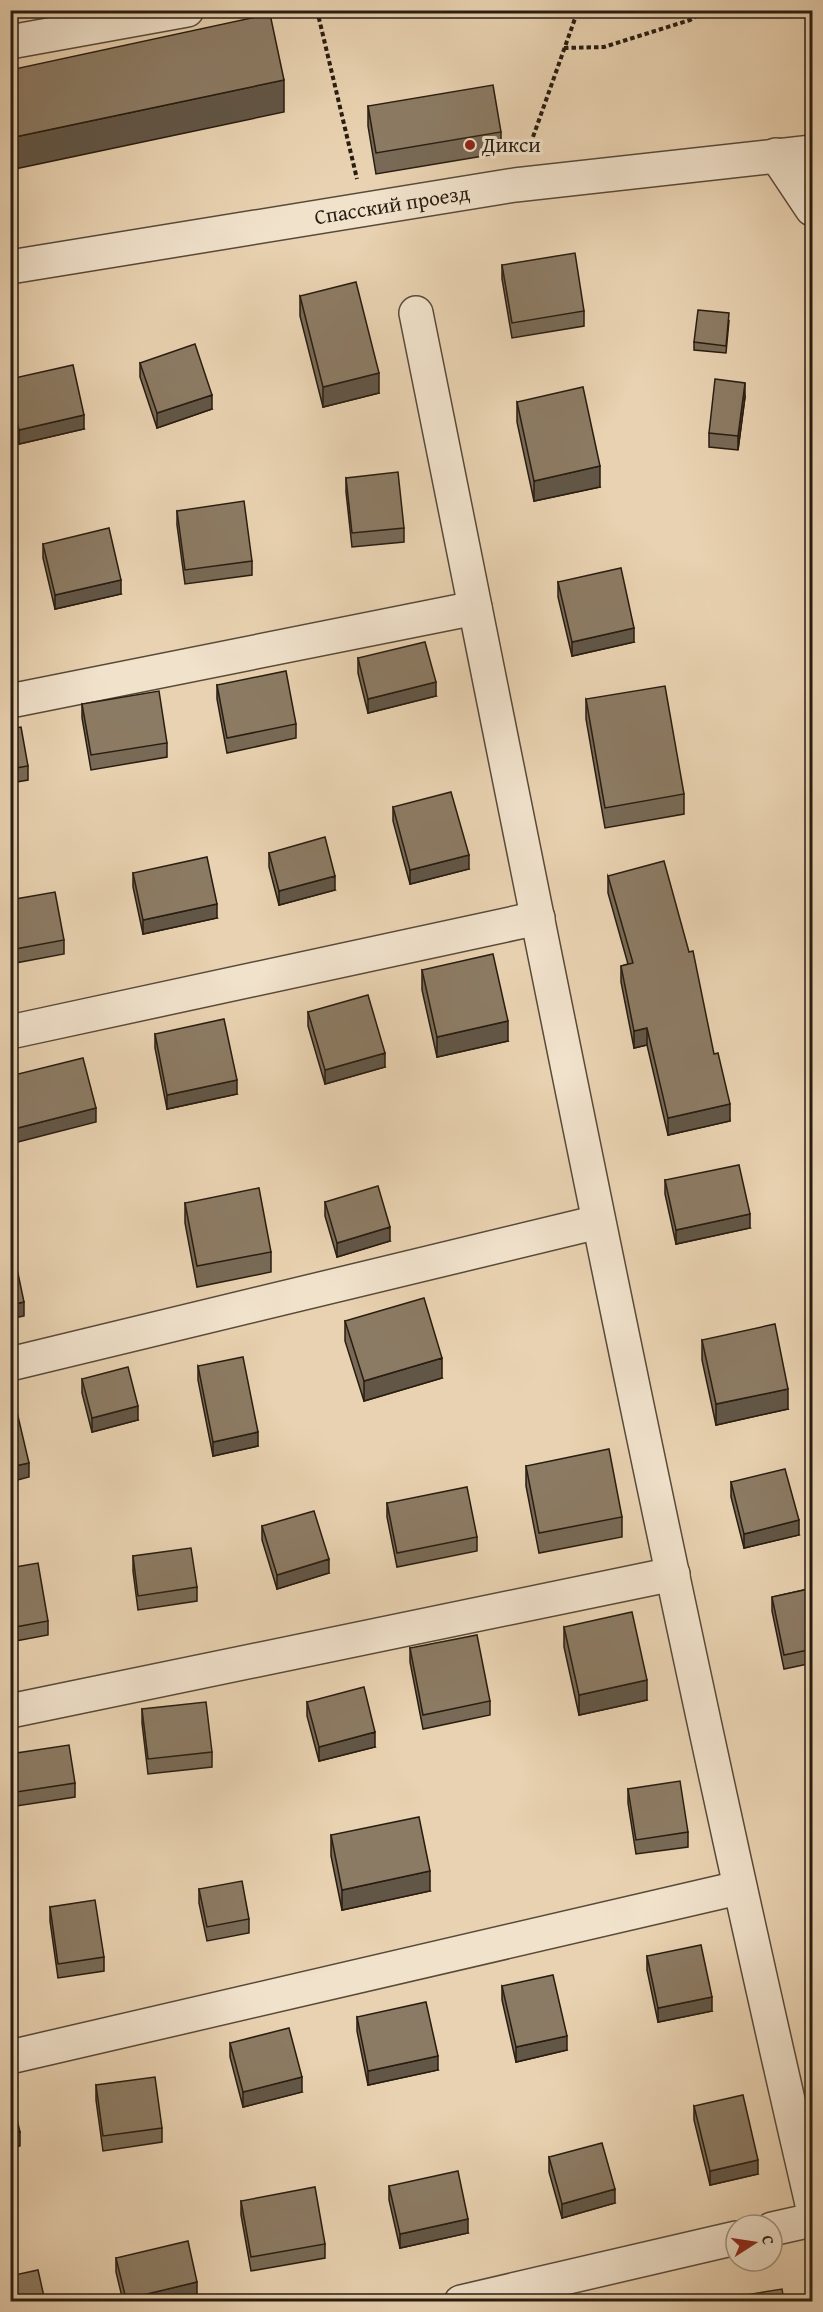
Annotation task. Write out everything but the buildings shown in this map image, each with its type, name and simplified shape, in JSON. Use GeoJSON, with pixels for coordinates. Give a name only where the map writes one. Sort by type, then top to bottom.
{"type":"FeatureCollection","features":[{"type":"Feature","properties":{"kind":"street"},"geometry":{"type":"LineString","coordinates":[[10,42],[187,10]]}},
{"type":"Feature","properties":{"kind":"street","name":"Спасский проезд"},"geometry":{"type":"LineString","coordinates":[[10,267],[515,185],[813,152]]}},
{"type":"Feature","properties":{"kind":"street"},"geometry":{"type":"LineString","coordinates":[[776,155],[813,209]]}},
{"type":"Feature","properties":{"kind":"street"},"geometry":{"type":"LineString","coordinates":[[416,313],[598,1222],[738,1888],[813,2204]]}},
{"type":"Feature","properties":{"kind":"street"},"geometry":{"type":"LineString","coordinates":[[10,701],[475,608]]}},
{"type":"Feature","properties":{"kind":"street"},"geometry":{"type":"LineString","coordinates":[[10,1032],[538,918]]}},
{"type":"Feature","properties":{"kind":"street"},"geometry":{"type":"LineString","coordinates":[[10,1364],[598,1222]]}},
{"type":"Feature","properties":{"kind":"street"},"geometry":{"type":"LineString","coordinates":[[10,1711],[673,1574]]}},
{"type":"Feature","properties":{"kind":"street"},"geometry":{"type":"LineString","coordinates":[[10,2057],[738,1888]]}},
{"type":"Feature","properties":{"kind":"street"},"geometry":{"type":"LineString","coordinates":[[784,2226],[813,2220]]}},
{"type":"Feature","properties":{"kind":"street"},"geometry":{"type":"LineString","coordinates":[[461,2301],[724,2241]]}},
{"type":"Feature","properties":{"kind":"path"},"geometry":{"type":"LineString","coordinates":[[317,10],[359,188]]}},
{"type":"Feature","properties":{"kind":"path"},"geometry":{"type":"LineString","coordinates":[[515,185],[578,10]]}},
{"type":"Feature","properties":{"kind":"path"},"geometry":{"type":"LineString","coordinates":[[564,48],[604,47],[690,20],[705,10]]}},
{"type":"Feature","properties":{"kind":"place","name":"Дикси"},"geometry":{"type":"Point","coordinates":[470,145]}}]}
